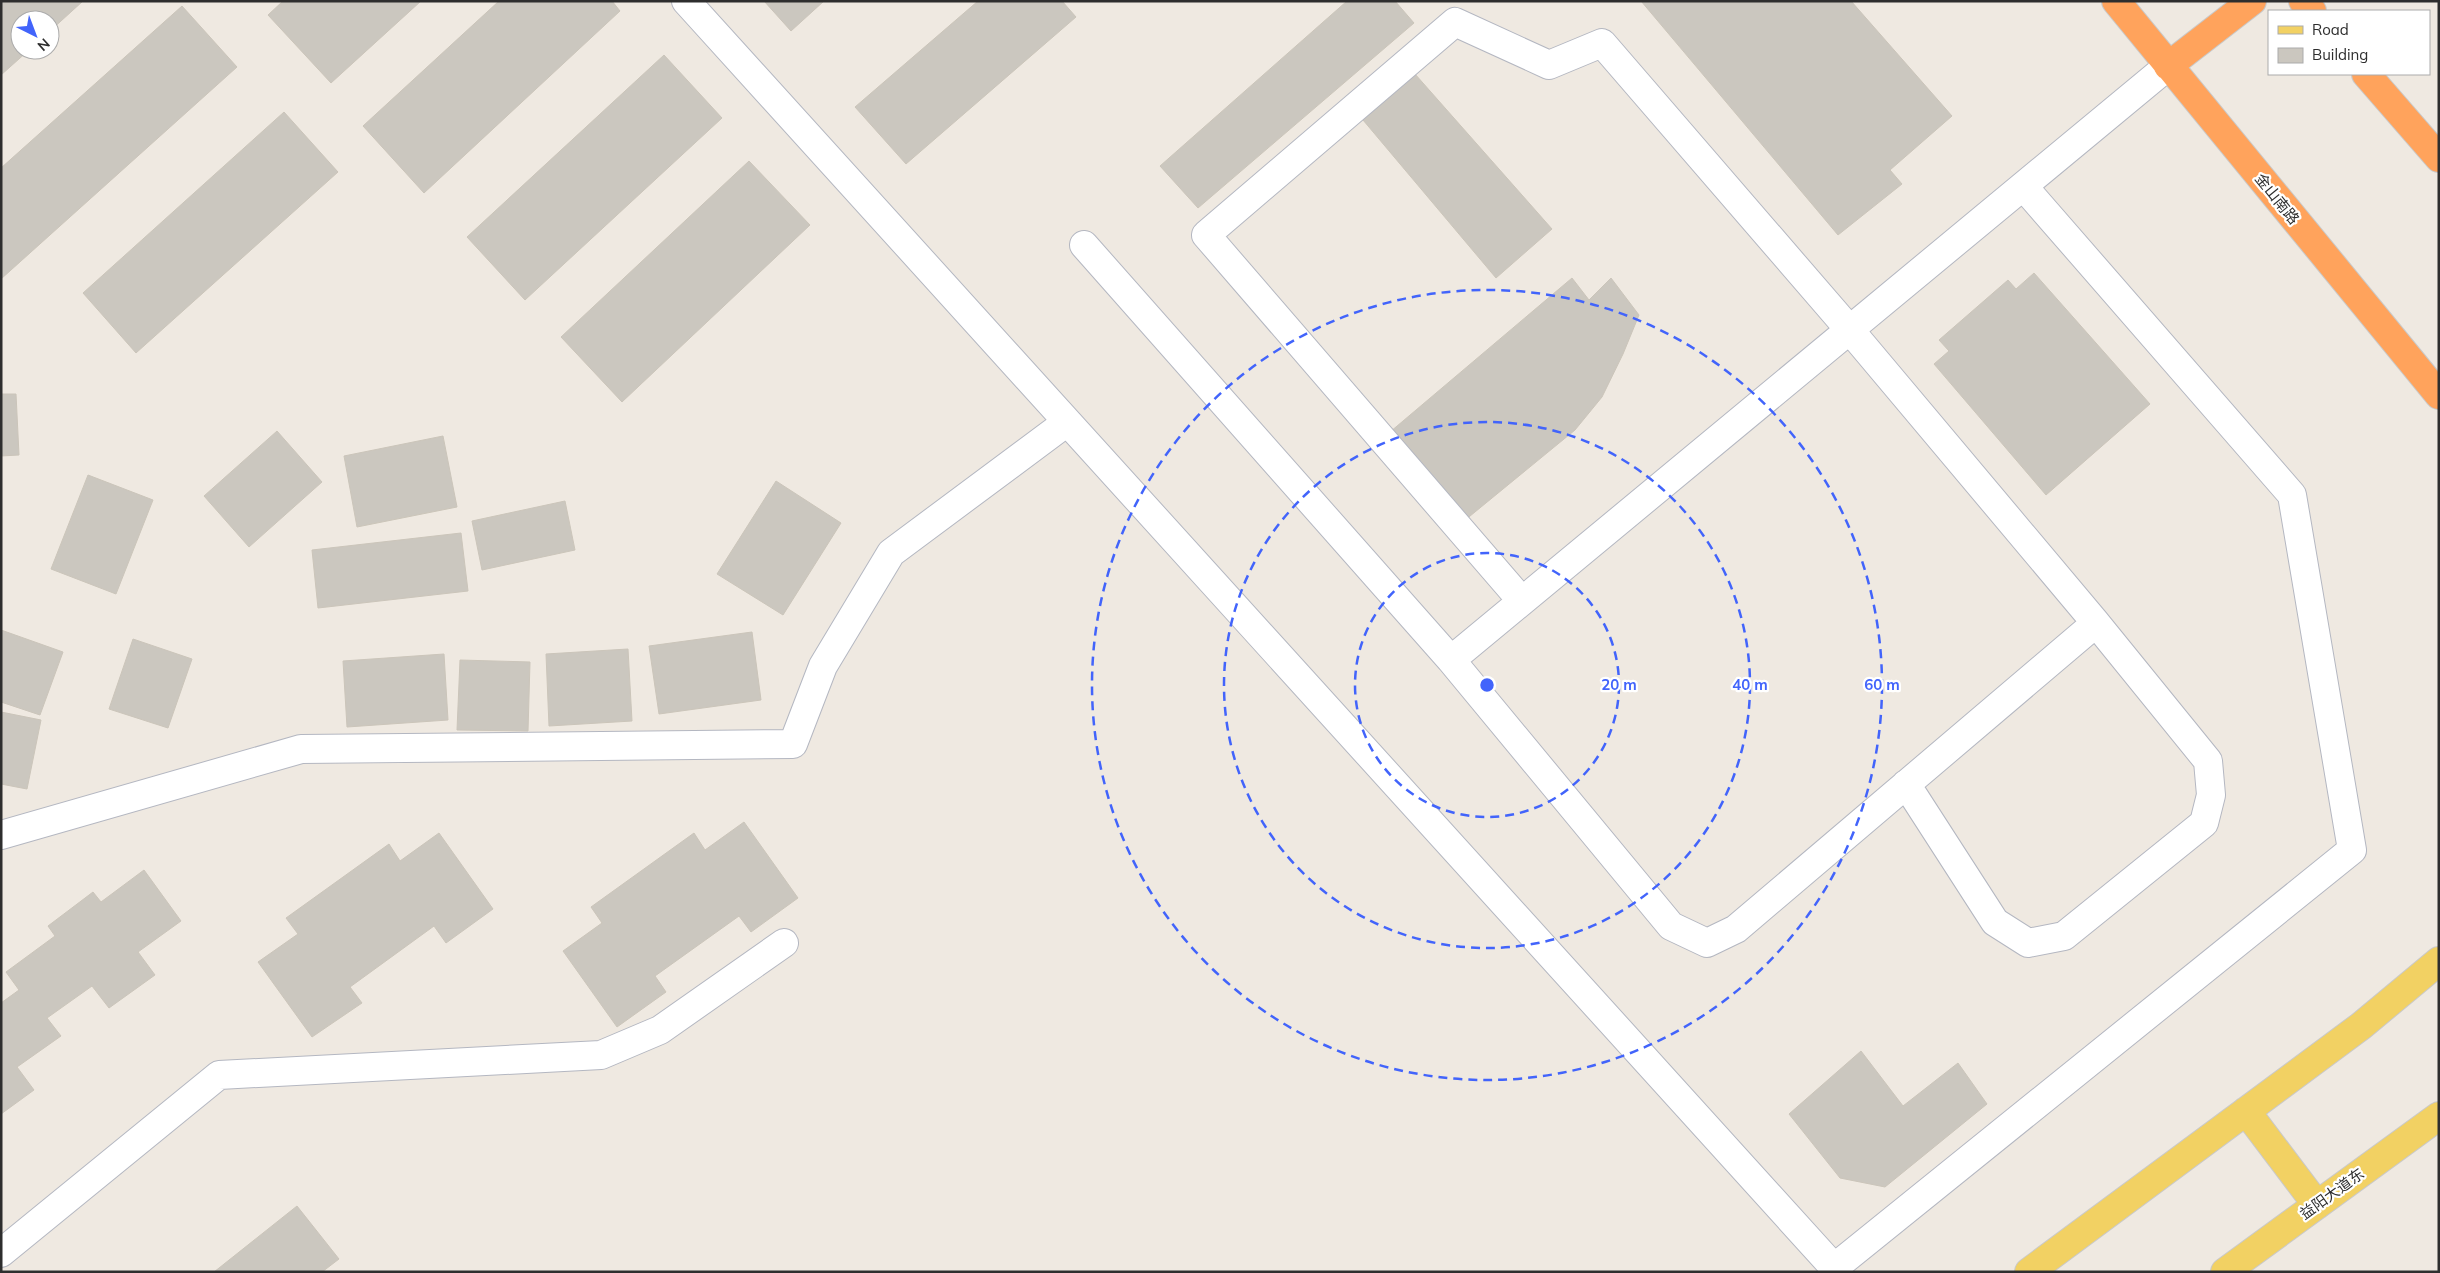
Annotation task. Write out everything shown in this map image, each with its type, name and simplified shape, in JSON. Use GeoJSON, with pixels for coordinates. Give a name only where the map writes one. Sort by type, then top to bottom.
{"type":"FeatureCollection","features":[{"type":"Feature","properties":{"kind":"highway","name":"金山南路"},"geometry":{"type":"LineString","coordinates":[[2116,1],[2439,396]]}},
{"type":"Feature","properties":{"kind":"highway"},"geometry":{"type":"LineString","coordinates":[[2168,66],[2252,1]]}},
{"type":"Feature","properties":{"kind":"highway"},"geometry":{"type":"LineString","coordinates":[[2367,75],[2439,158]]}},
{"type":"Feature","properties":{"kind":"main road"},"geometry":{"type":"LineString","coordinates":[[2029,1272],[2361,1026],[2439,961]]}},
{"type":"Feature","properties":{"kind":"main road"},"geometry":{"type":"LineString","coordinates":[[2246,1111],[2317,1205]]}},
{"type":"Feature","properties":{"kind":"main road","name":"益阳大道东"},"geometry":{"type":"LineString","coordinates":[[2225,1272],[2439,1116]]}},
{"type":"Feature","properties":{"kind":"street"},"geometry":{"type":"LineString","coordinates":[[686,1],[1836,1270],[2352,850],[2292,495],[2023,186]]}},
{"type":"Feature","properties":{"kind":"street"},"geometry":{"type":"LineString","coordinates":[[1522,601],[1206,235],[1455,22],[1549,65],[1602,43],[1849,329],[2096,623],[2208,762],[2211,795],[2204,823],[2064,936],[2028,943],[1995,922],[1906,784]]}},
{"type":"Feature","properties":{"kind":"street"},"geometry":{"type":"LineString","coordinates":[[1451,660],[2168,66]]}},
{"type":"Feature","properties":{"kind":"street"},"geometry":{"type":"LineString","coordinates":[[1084,245],[1451,660],[1671,926],[1707,943],[1736,929],[2096,623]]}},
{"type":"Feature","properties":{"kind":"street"},"geometry":{"type":"LineString","coordinates":[[1,835],[301,749],[793,744],[823,666],[891,553],[1067,422]]}},
{"type":"Feature","properties":{"kind":"street"},"geometry":{"type":"LineString","coordinates":[[1,1253],[219,1075],[601,1055],[660,1030],[784,943]]}},
{"type":"Feature","properties":{"kind":"building"},"geometry":{"type":"Polygon","coordinates":[[[1,1],[83,1],[60,22],[60,10],[10,10],[10,60],[18,60],[1,75],[1,1]]]}},
{"type":"Feature","properties":{"kind":"building"},"geometry":{"type":"Polygon","coordinates":[[[283,1],[421,1],[331,83],[268,15],[283,1]]]}},
{"type":"Feature","properties":{"kind":"building"},"geometry":{"type":"Polygon","coordinates":[[[499,1],[612,1],[620,11],[424,193],[363,126],[499,1]]]}},
{"type":"Feature","properties":{"kind":"building"},"geometry":{"type":"Polygon","coordinates":[[[764,1],[824,1],[791,31],[764,1]]]}},
{"type":"Feature","properties":{"kind":"building"},"geometry":{"type":"Polygon","coordinates":[[[978,1],[1062,1],[1076,17],[906,164],[855,107],[978,1]]]}},
{"type":"Feature","properties":{"kind":"building"},"geometry":{"type":"Polygon","coordinates":[[[1347,1],[1395,1],[1414,23],[1198,208],[1160,166],[1347,1]]]}},
{"type":"Feature","properties":{"kind":"building"},"geometry":{"type":"Polygon","coordinates":[[[1641,1],[1851,1],[1952,116],[1890,170],[1902,184],[1838,235],[1641,1]]]}},
{"type":"Feature","properties":{"kind":"building"},"geometry":{"type":"Polygon","coordinates":[[[182,6],[237,67],[1,279],[1,168],[182,6]]]}},
{"type":"Feature","properties":{"kind":"building"},"geometry":{"type":"Polygon","coordinates":[[[664,55],[722,118],[525,300],[467,237],[664,55]]]}},
{"type":"Feature","properties":{"kind":"building"},"geometry":{"type":"Polygon","coordinates":[[[1415,74],[1552,229],[1496,278],[1363,120],[1415,74]]]}},
{"type":"Feature","properties":{"kind":"building"},"geometry":{"type":"Polygon","coordinates":[[[284,112],[338,172],[136,353],[83,293],[284,112]]]}},
{"type":"Feature","properties":{"kind":"building"},"geometry":{"type":"Polygon","coordinates":[[[749,161],[810,225],[622,402],[561,337],[749,161]]]}},
{"type":"Feature","properties":{"kind":"building"},"geometry":{"type":"Polygon","coordinates":[[[2034,273],[2150,404],[2046,495],[1934,364],[1949,351],[1939,340],[2008,280],[2016,289],[2034,273]]]}},
{"type":"Feature","properties":{"kind":"building"},"geometry":{"type":"Polygon","coordinates":[[[1572,278],[1589,300],[1611,278],[1639,315],[1623,354],[1602,397],[1575,430],[1464,521],[1390,432],[1572,278]]]}},
{"type":"Feature","properties":{"kind":"building"},"geometry":{"type":"Polygon","coordinates":[[[1,394],[16,394],[19,455],[1,456],[1,394]]]}},
{"type":"Feature","properties":{"kind":"building"},"geometry":{"type":"Polygon","coordinates":[[[277,431],[322,482],[249,547],[204,496],[277,431]]]}},
{"type":"Feature","properties":{"kind":"building"},"geometry":{"type":"Polygon","coordinates":[[[443,436],[457,507],[357,527],[344,456],[443,436]]]}},
{"type":"Feature","properties":{"kind":"building"},"geometry":{"type":"Polygon","coordinates":[[[88,475],[153,500],[116,594],[51,569],[88,475]]]}},
{"type":"Feature","properties":{"kind":"building"},"geometry":{"type":"Polygon","coordinates":[[[776,481],[841,523],[783,615],[717,574],[776,481]]]}},
{"type":"Feature","properties":{"kind":"building"},"geometry":{"type":"Polygon","coordinates":[[[565,501],[575,550],[482,570],[472,521],[565,501]]]}},
{"type":"Feature","properties":{"kind":"building"},"geometry":{"type":"Polygon","coordinates":[[[461,533],[468,591],[318,608],[312,550],[461,533]]]}},
{"type":"Feature","properties":{"kind":"building"},"geometry":{"type":"Polygon","coordinates":[[[1,630],[63,652],[40,715],[1,702],[1,630]]]}},
{"type":"Feature","properties":{"kind":"building"},"geometry":{"type":"Polygon","coordinates":[[[752,632],[761,700],[659,714],[649,646],[752,632]]]}},
{"type":"Feature","properties":{"kind":"building"},"geometry":{"type":"Polygon","coordinates":[[[133,639],[192,659],[168,728],[109,709],[133,639]]]}},
{"type":"Feature","properties":{"kind":"building"},"geometry":{"type":"Polygon","coordinates":[[[628,649],[632,721],[549,726],[546,654],[628,649]]]}},
{"type":"Feature","properties":{"kind":"building"},"geometry":{"type":"Polygon","coordinates":[[[444,654],[448,720],[347,727],[343,661],[444,654]]]}},
{"type":"Feature","properties":{"kind":"building"},"geometry":{"type":"Polygon","coordinates":[[[460,660],[530,662],[528,731],[457,730],[460,660]]]}},
{"type":"Feature","properties":{"kind":"building"},"geometry":{"type":"Polygon","coordinates":[[[1,712],[41,720],[27,789],[1,784],[1,712]]]}},
{"type":"Feature","properties":{"kind":"building"},"geometry":{"type":"Polygon","coordinates":[[[744,822],[798,898],[751,932],[739,916],[655,976],[666,992],[617,1027],[563,951],[602,923],[591,907],[694,833],[705,850],[744,822]]]}},
{"type":"Feature","properties":{"kind":"building"},"geometry":{"type":"Polygon","coordinates":[[[439,833],[493,909],[446,943],[434,926],[350,987],[362,1003],[312,1037],[258,962],[298,934],[286,918],[389,844],[400,861],[439,833]]]}},
{"type":"Feature","properties":{"kind":"building"},"geometry":{"type":"Polygon","coordinates":[[[144,870],[181,921],[138,952],[155,975],[109,1008],[92,986],[47,1018],[61,1036],[17,1067],[34,1090],[1,1114],[1,1003],[19,990],[6,972],[55,936],[48,926],[93,892],[101,902],[144,870]]]}},
{"type":"Feature","properties":{"kind":"building"},"geometry":{"type":"Polygon","coordinates":[[[1861,1051],[1903,1106],[1958,1063],[1987,1104],[1885,1187],[1840,1178],[1789,1114],[1861,1051]]]}},
{"type":"Feature","properties":{"kind":"building"},"geometry":{"type":"Polygon","coordinates":[[[297,1206],[339,1259],[322,1272],[214,1272],[297,1206]]]}}]}
